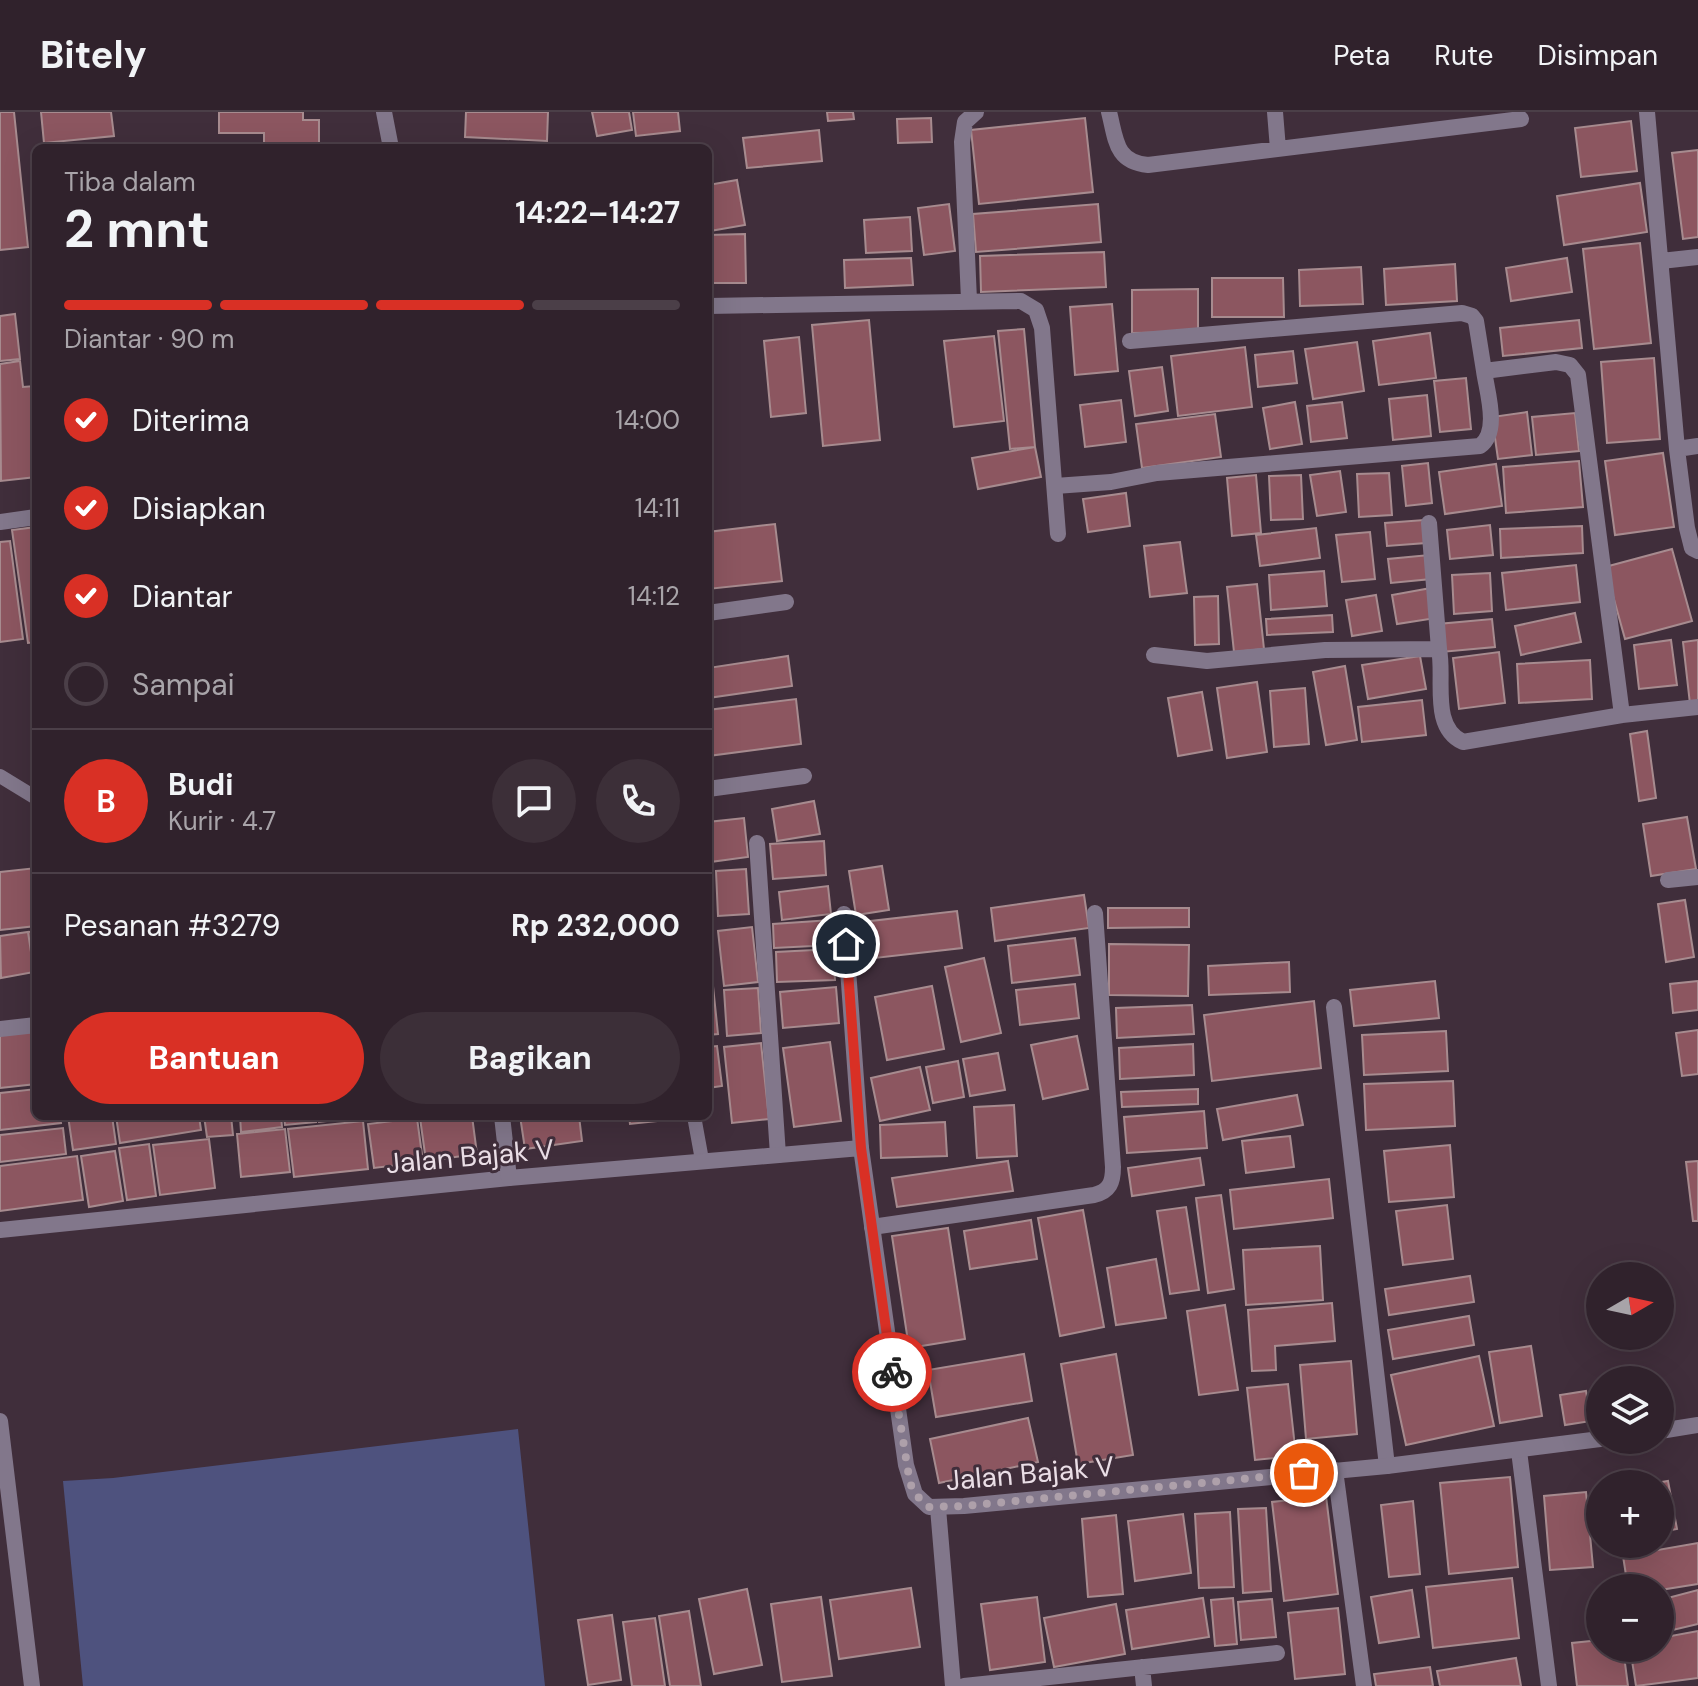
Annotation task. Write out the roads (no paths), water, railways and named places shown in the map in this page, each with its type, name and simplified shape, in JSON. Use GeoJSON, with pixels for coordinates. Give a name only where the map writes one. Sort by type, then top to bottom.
{"type":"FeatureCollection","features":[{"type":"Feature","properties":{"kind":"street"},"geometry":{"type":"LineString","coordinates":[[384,112],[390,144]]}},
{"type":"Feature","properties":{"kind":"street"},"geometry":{"type":"LineString","coordinates":[[969,300],[962,142],[965,122],[976,112]]}},
{"type":"Feature","properties":{"kind":"street"},"geometry":{"type":"LineString","coordinates":[[1109,112],[1118,149],[1133,164],[1148,165],[1521,119]]}},
{"type":"Feature","properties":{"kind":"street"},"geometry":{"type":"LineString","coordinates":[[1275,112],[1278,149]]}},
{"type":"Feature","properties":{"kind":"street"},"geometry":{"type":"LineString","coordinates":[[1647,112],[1677,449],[1687,528],[1692,548],[1698,551]]}},
{"type":"Feature","properties":{"kind":"street"},"geometry":{"type":"LineString","coordinates":[[1661,261],[1698,257]]}},
{"type":"Feature","properties":{"kind":"street"},"geometry":{"type":"LineString","coordinates":[[712,306],[969,300],[1021,301],[1036,310],[1042,328],[1058,534]]}},
{"type":"Feature","properties":{"kind":"street"},"geometry":{"type":"LineString","coordinates":[[1055,486],[1111,482],[1157,473],[1480,446],[1489,437],[1476,321],[1462,313],[1130,341]]}},
{"type":"Feature","properties":{"kind":"street"},"geometry":{"type":"LineString","coordinates":[[1484,371],[1556,362],[1570,365],[1578,375],[1622,715]]}},
{"type":"Feature","properties":{"kind":"street"},"geometry":{"type":"LineString","coordinates":[[1677,449],[1698,446]]}},
{"type":"Feature","properties":{"kind":"street"},"geometry":{"type":"LineString","coordinates":[[0,522],[32,518]]}},
{"type":"Feature","properties":{"kind":"street"},"geometry":{"type":"LineString","coordinates":[[1429,523],[1444,718],[1447,730],[1463,742],[1622,715],[1698,707]]}},
{"type":"Feature","properties":{"kind":"street"},"geometry":{"type":"LineString","coordinates":[[712,612],[786,602]]}},
{"type":"Feature","properties":{"kind":"street"},"geometry":{"type":"LineString","coordinates":[[1154,655],[1207,661],[1325,650],[1439,649]]}},
{"type":"Feature","properties":{"kind":"street"},"geometry":{"type":"LineString","coordinates":[[712,788],[804,776]]}},
{"type":"Feature","properties":{"kind":"street"},"geometry":{"type":"LineString","coordinates":[[757,843],[778,1155]]}},
{"type":"Feature","properties":{"kind":"street"},"geometry":{"type":"LineString","coordinates":[[1668,880],[1698,877]]}},
{"type":"Feature","properties":{"kind":"street"},"geometry":{"type":"LineString","coordinates":[[872,1227],[1094,1195],[1107,1190],[1112,1184],[1095,913]]}},
{"type":"Feature","properties":{"kind":"street"},"geometry":{"type":"LineString","coordinates":[[844,914],[861,1148]]}},
{"type":"Feature","properties":{"kind":"street"},"geometry":{"type":"LineString","coordinates":[[1334,1007],[1387,1466]]}},
{"type":"Feature","properties":{"kind":"street"},"geometry":{"type":"LineString","coordinates":[[0,1029],[32,1025]]}},
{"type":"Feature","properties":{"kind":"street"},"geometry":{"type":"LineString","coordinates":[[502,1120],[509,1178]]}},
{"type":"Feature","properties":{"kind":"street","name":"Jalan Bajak V"},"geometry":{"type":"LineString","coordinates":[[0,1230],[509,1178],[861,1148],[906,1465],[915,1494],[929,1507],[1387,1466],[1586,1441]]}},
{"type":"Feature","properties":{"kind":"street"},"geometry":{"type":"LineString","coordinates":[[0,1421],[32,1686]]}},
{"type":"Feature","properties":{"kind":"street"},"geometry":{"type":"LineString","coordinates":[[1674,1429],[1698,1425]]}},
{"type":"Feature","properties":{"kind":"street"},"geometry":{"type":"LineString","coordinates":[[1519,1451],[1549,1686]]}},
{"type":"Feature","properties":{"kind":"street"},"geometry":{"type":"LineString","coordinates":[[1335,1470],[1364,1686]]}},
{"type":"Feature","properties":{"kind":"street"},"geometry":{"type":"LineString","coordinates":[[938,1508],[953,1686]]}},
{"type":"Feature","properties":{"kind":"street"},"geometry":{"type":"LineString","coordinates":[[964,1686],[1277,1653]]}},
{"type":"Feature","properties":{"kind":"street"},"geometry":{"type":"LineString","coordinates":[[1142,1667],[1144,1686]]}},
{"type":"Feature","properties":{"kind":"lane"},"geometry":{"type":"LineString","coordinates":[[0,776],[32,796]]}},
{"type":"Feature","properties":{"kind":"lane"},"geometry":{"type":"LineString","coordinates":[[695,1120],[702,1160]]}},
{"type":"Feature","properties":{"kind":"water"},"geometry":{"type":"Polygon","coordinates":[[[518,1429],[545,1686],[83,1686],[63,1481],[113,1478],[518,1429]]]}}]}
